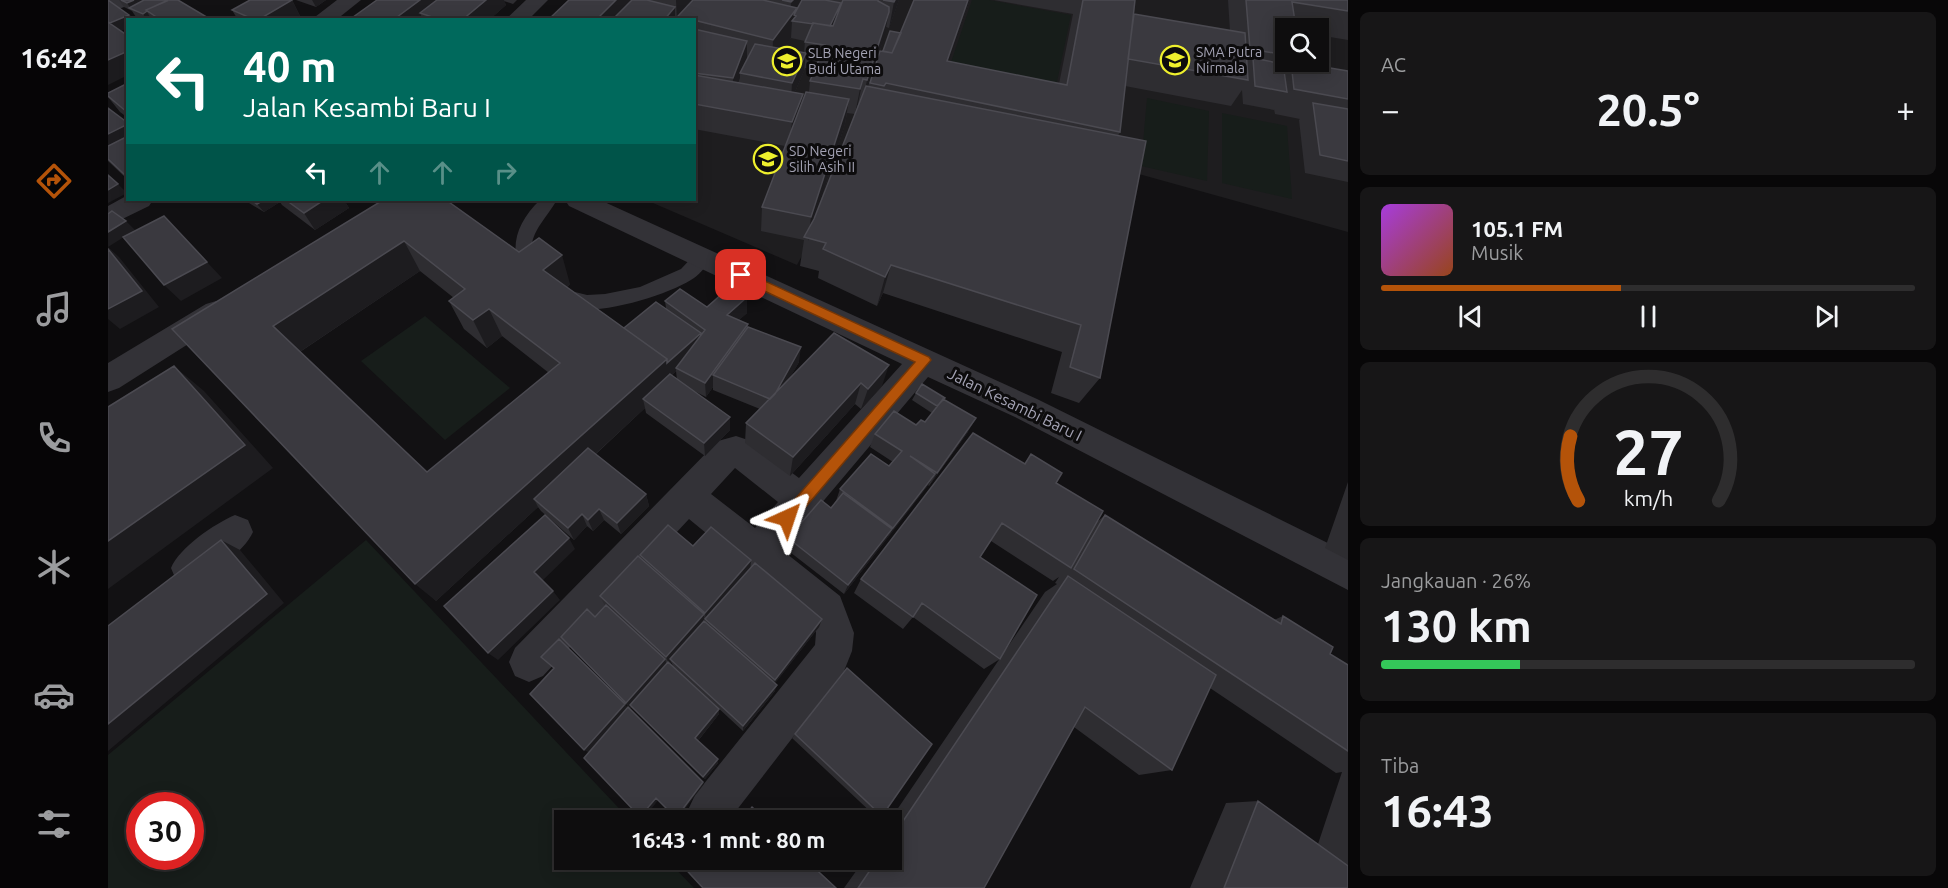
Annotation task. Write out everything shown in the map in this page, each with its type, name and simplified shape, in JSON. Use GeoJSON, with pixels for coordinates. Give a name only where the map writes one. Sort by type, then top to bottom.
{"type":"FeatureCollection","features":[{"type":"Feature","properties":{"kind":"street"},"geometry":{"type":"LineString","coordinates":[[108,7],[125,0]]}},
{"type":"Feature","properties":{"kind":"street"},"geometry":{"type":"LineString","coordinates":[[324,18],[351,0]]}},
{"type":"Feature","properties":{"kind":"street"},"geometry":{"type":"LineString","coordinates":[[521,18],[546,9]]}},
{"type":"Feature","properties":{"kind":"street"},"geometry":{"type":"LineString","coordinates":[[108,217],[138,201]]}},
{"type":"Feature","properties":{"kind":"street","name":"Jalan Kesambi Baru I"},"geometry":{"type":"LineString","coordinates":[[580,201],[1026,408],[1348,572]]}},
{"type":"Feature","properties":{"kind":"street"},"geometry":{"type":"LineString","coordinates":[[108,379],[236,299]]}},
{"type":"Feature","properties":{"kind":"street"},"geometry":{"type":"LineString","coordinates":[[757,552],[924,360]]}},
{"type":"Feature","properties":{"kind":"street"},"geometry":{"type":"LineString","coordinates":[[529,662],[730,451],[736,450],[802,501]]}},
{"type":"Feature","properties":{"kind":"street"},"geometry":{"type":"LineString","coordinates":[[687,496],[827,609],[835,623],[836,643],[830,657],[710,810]]}},
{"type":"Feature","properties":{"kind":"street"},"geometry":{"type":"LineString","coordinates":[[162,589],[235,532]]}},
{"type":"Feature","properties":{"kind":"lane"},"geometry":{"type":"LineString","coordinates":[[534,278],[524,267],[523,244],[530,224],[548,201]]}},
{"type":"Feature","properties":{"kind":"lane"},"geometry":{"type":"LineString","coordinates":[[558,294],[582,302],[623,299],[659,289],[688,273],[703,257]]}},
{"type":"Feature","properties":{"kind":"shaded area"},"geometry":{"type":"Polygon","coordinates":[[[643,0],[1321,0],[1348,4],[1348,232],[1128,171],[808,244],[797,265],[648,201],[696,201],[696,18],[627,18],[643,0]]]}},
{"type":"Feature","properties":{"kind":"shaded area"},"geometry":{"type":"Polygon","coordinates":[[[972,0],[989,0],[1071,15],[1050,115],[941,92],[972,0]]]}},
{"type":"Feature","properties":{"kind":"shaded area"},"geometry":{"type":"Polygon","coordinates":[[[1147,98],[1209,111],[1207,181],[1141,166],[1147,98]]]}},
{"type":"Feature","properties":{"kind":"shaded area"},"geometry":{"type":"Polygon","coordinates":[[[1222,113],[1287,126],[1292,199],[1222,183],[1222,113]]]}},
{"type":"Feature","properties":{"kind":"shaded area"},"geometry":{"type":"Polygon","coordinates":[[[425,316],[510,388],[445,440],[361,361],[425,316]]]}},
{"type":"Feature","properties":{"kind":"shaded area"},"geometry":{"type":"Polygon","coordinates":[[[366,540],[621,810],[554,810],[554,870],[677,870],[694,888],[108,888],[108,755],[366,540]]]}},
{"type":"Feature","properties":{"kind":"building"},"geometry":{"type":"Polygon","coordinates":[[[108,0],[129,15],[108,22],[108,0]]]}},
{"type":"Feature","properties":{"kind":"building"},"geometry":{"type":"Polygon","coordinates":[[[144,0],[167,1],[146,10],[143,14],[129,8],[144,0]]]}},
{"type":"Feature","properties":{"kind":"building"},"geometry":{"type":"Polygon","coordinates":[[[168,0],[178,0],[205,16],[202,18],[158,18],[146,10],[168,0]]]}},
{"type":"Feature","properties":{"kind":"building"},"geometry":{"type":"Polygon","coordinates":[[[250,0],[292,0],[261,18],[250,18],[232,10],[250,0]]]}},
{"type":"Feature","properties":{"kind":"building"},"geometry":{"type":"Polygon","coordinates":[[[377,0],[420,0],[396,18],[352,18],[377,0]]]}},
{"type":"Feature","properties":{"kind":"building"},"geometry":{"type":"Polygon","coordinates":[[[437,0],[486,0],[464,18],[435,18],[420,13],[437,0]]]}},
{"type":"Feature","properties":{"kind":"building"},"geometry":{"type":"Polygon","coordinates":[[[569,0],[616,0],[598,18],[550,18],[569,0]]]}},
{"type":"Feature","properties":{"kind":"building"},"geometry":{"type":"Polygon","coordinates":[[[632,0],[647,0],[675,7],[666,18],[614,18],[632,0]]]}},
{"type":"Feature","properties":{"kind":"building"},"geometry":{"type":"Polygon","coordinates":[[[693,0],[763,0],[797,8],[773,40],[696,21],[696,18],[678,16],[693,0]]]}},
{"type":"Feature","properties":{"kind":"building"},"geometry":{"type":"Polygon","coordinates":[[[802,0],[841,3],[830,26],[792,21],[802,0]]]}},
{"type":"Feature","properties":{"kind":"building"},"geometry":{"type":"Polygon","coordinates":[[[843,0],[878,0],[889,7],[867,80],[863,79],[860,89],[810,81],[825,45],[805,42],[813,23],[833,26],[843,0]]]}},
{"type":"Feature","properties":{"kind":"building"},"geometry":{"type":"Polygon","coordinates":[[[914,0],[968,0],[947,61],[1067,85],[1083,0],[1135,0],[1120,132],[886,83],[884,86],[870,83],[880,51],[892,53],[914,0]]]}},
{"type":"Feature","properties":{"kind":"building"},"geometry":{"type":"Polygon","coordinates":[[[1246,0],[1348,0],[1348,11],[1292,2],[1294,18],[1275,18],[1275,53],[1250,49],[1246,0]]]}},
{"type":"Feature","properties":{"kind":"building"},"geometry":{"type":"Polygon","coordinates":[[[1134,14],[1245,33],[1248,80],[1128,59],[1134,14]]]}},
{"type":"Feature","properties":{"kind":"building"},"geometry":{"type":"Polygon","coordinates":[[[108,22],[126,35],[126,52],[108,60],[108,22]]]}},
{"type":"Feature","properties":{"kind":"building"},"geometry":{"type":"Polygon","coordinates":[[[696,29],[747,41],[733,78],[696,73],[696,29]]]}},
{"type":"Feature","properties":{"kind":"building"},"geometry":{"type":"Polygon","coordinates":[[[890,31],[901,33],[892,53],[883,51],[890,31]]]}},
{"type":"Feature","properties":{"kind":"building"},"geometry":{"type":"Polygon","coordinates":[[[755,44],[806,53],[792,83],[740,73],[755,44]]]}},
{"type":"Feature","properties":{"kind":"building"},"geometry":{"type":"Polygon","coordinates":[[[1253,58],[1275,62],[1275,72],[1284,72],[1287,92],[1255,86],[1253,58]]]}},
{"type":"Feature","properties":{"kind":"building"},"geometry":{"type":"Polygon","coordinates":[[[1329,68],[1348,71],[1348,99],[1294,89],[1292,72],[1329,72],[1329,68]]]}},
{"type":"Feature","properties":{"kind":"building"},"geometry":{"type":"Polygon","coordinates":[[[696,75],[803,94],[792,122],[696,104],[696,75]]]}},
{"type":"Feature","properties":{"kind":"building"},"geometry":{"type":"Polygon","coordinates":[[[126,84],[126,111],[108,96],[108,93],[126,84]]]}},
{"type":"Feature","properties":{"kind":"building"},"geometry":{"type":"Polygon","coordinates":[[[866,86],[1146,141],[1100,378],[1070,367],[1081,325],[891,265],[885,277],[823,249],[826,243],[804,237],[814,219],[866,86]]]}},
{"type":"Feature","properties":{"kind":"building"},"geometry":{"type":"Polygon","coordinates":[[[806,92],[849,99],[811,217],[762,207],[806,92]]]}},
{"type":"Feature","properties":{"kind":"building"},"geometry":{"type":"Polygon","coordinates":[[[1313,103],[1348,109],[1348,161],[1320,155],[1313,103]]]}},
{"type":"Feature","properties":{"kind":"building"},"geometry":{"type":"Polygon","coordinates":[[[108,108],[126,122],[126,125],[108,134],[108,108]]]}},
{"type":"Feature","properties":{"kind":"building"},"geometry":{"type":"Polygon","coordinates":[[[126,137],[125,175],[108,159],[108,146],[126,137]]]}},
{"type":"Feature","properties":{"kind":"building"},"geometry":{"type":"Polygon","coordinates":[[[108,175],[118,184],[108,190],[108,175]]]}},
{"type":"Feature","properties":{"kind":"building"},"geometry":{"type":"Polygon","coordinates":[[[287,201],[322,201],[304,213],[287,201]]]}},
{"type":"Feature","properties":{"kind":"building"},"geometry":{"type":"Polygon","coordinates":[[[381,201],[447,201],[519,252],[539,238],[562,255],[543,270],[667,359],[415,584],[172,329],[381,201]],[[404,241],[273,326],[427,472],[560,363],[489,309],[473,320],[449,301],[465,289],[404,241]]]}},
{"type":"Feature","properties":{"kind":"building"},"geometry":{"type":"Polygon","coordinates":[[[112,211],[126,221],[108,232],[108,214],[112,211]]]}},
{"type":"Feature","properties":{"kind":"building"},"geometry":{"type":"Polygon","coordinates":[[[164,216],[207,262],[164,285],[123,237],[164,216]]]}},
{"type":"Feature","properties":{"kind":"building"},"geometry":{"type":"Polygon","coordinates":[[[108,249],[142,291],[108,309],[108,249]]]}},
{"type":"Feature","properties":{"kind":"building"},"geometry":{"type":"Polygon","coordinates":[[[731,286],[747,297],[727,315],[748,324],[705,383],[676,368],[705,330],[665,301],[680,289],[707,307],[731,286]]]}},
{"type":"Feature","properties":{"kind":"building"},"geometry":{"type":"Polygon","coordinates":[[[656,302],[701,333],[667,363],[667,359],[624,328],[656,302]]]}},
{"type":"Feature","properties":{"kind":"building"},"geometry":{"type":"Polygon","coordinates":[[[748,327],[801,347],[770,399],[713,375],[748,327]]]}},
{"type":"Feature","properties":{"kind":"building"},"geometry":{"type":"Polygon","coordinates":[[[834,333],[889,365],[868,389],[861,383],[793,457],[746,423],[834,333]]]}},
{"type":"Feature","properties":{"kind":"building"},"geometry":{"type":"Polygon","coordinates":[[[174,366],[245,445],[108,541],[108,407],[174,366]]]}},
{"type":"Feature","properties":{"kind":"building"},"geometry":{"type":"Polygon","coordinates":[[[670,374],[730,417],[704,443],[643,399],[670,374]]]}},
{"type":"Feature","properties":{"kind":"building"},"geometry":{"type":"Polygon","coordinates":[[[922,384],[945,398],[937,406],[916,393],[922,384]]]}},
{"type":"Feature","properties":{"kind":"building"},"geometry":{"type":"Polygon","coordinates":[[[943,399],[976,418],[937,473],[910,456],[935,474],[893,528],[840,489],[871,454],[889,466],[902,451],[875,434],[894,411],[916,425],[921,420],[925,422],[943,399]]]}},
{"type":"Feature","properties":{"kind":"building"},"geometry":{"type":"Polygon","coordinates":[[[973,433],[1025,464],[1031,454],[1062,473],[1056,483],[1103,511],[1071,568],[1002,523],[980,557],[1037,595],[1000,659],[922,603],[913,617],[861,579],[973,433]]]}},
{"type":"Feature","properties":{"kind":"building"},"geometry":{"type":"Polygon","coordinates":[[[588,448],[646,494],[617,523],[599,509],[588,520],[582,514],[568,528],[534,499],[588,448]]]}},
{"type":"Feature","properties":{"kind":"building"},"geometry":{"type":"Polygon","coordinates":[[[843,493],[892,529],[848,585],[788,538],[821,500],[831,508],[843,493]]]}},
{"type":"Feature","properties":{"kind":"building"},"geometry":{"type":"Polygon","coordinates":[[[545,515],[569,538],[534,572],[553,591],[488,653],[444,606],[545,515]]]}},
{"type":"Feature","properties":{"kind":"building"},"geometry":{"type":"Polygon","coordinates":[[[1105,515],[1281,624],[1283,616],[1333,647],[1330,654],[1348,665],[1348,751],[1074,569],[1105,515]]]}},
{"type":"Feature","properties":{"kind":"building"},"geometry":{"type":"Polygon","coordinates":[[[668,525],[693,546],[711,527],[751,560],[705,613],[640,555],[668,525]]]}},
{"type":"Feature","properties":{"kind":"building"},"geometry":{"type":"Polygon","coordinates":[[[221,540],[267,594],[108,724],[108,626],[221,540]]]}},
{"type":"Feature","properties":{"kind":"building"},"geometry":{"type":"Polygon","coordinates":[[[638,556],[704,614],[666,657],[600,596],[638,556]]]}},
{"type":"Feature","properties":{"kind":"building"},"geometry":{"type":"Polygon","coordinates":[[[755,563],[822,619],[775,680],[705,619],[755,563]]]}},
{"type":"Feature","properties":{"kind":"building"},"geometry":{"type":"Polygon","coordinates":[[[1068,576],[1216,675],[1172,770],[1085,707],[984,888],[858,888],[870,870],[902,870],[902,823],[1068,576]]]}},
{"type":"Feature","properties":{"kind":"building"},"geometry":{"type":"Polygon","coordinates":[[[606,605],[665,659],[626,703],[561,637],[587,609],[595,617],[606,605]]]}},
{"type":"Feature","properties":{"kind":"building"},"geometry":{"type":"Polygon","coordinates":[[[704,621],[777,685],[743,726],[670,659],[704,621]]]}},
{"type":"Feature","properties":{"kind":"building"},"geometry":{"type":"Polygon","coordinates":[[[559,639],[625,704],[584,750],[530,694],[554,668],[541,657],[559,639]]]}},
{"type":"Feature","properties":{"kind":"building"},"geometry":{"type":"Polygon","coordinates":[[[668,662],[719,709],[695,738],[718,759],[703,777],[630,705],[668,662]]]}},
{"type":"Feature","properties":{"kind":"building"},"geometry":{"type":"Polygon","coordinates":[[[847,668],[932,744],[886,810],[876,810],[795,734],[847,668]]]}},
{"type":"Feature","properties":{"kind":"building"},"geometry":{"type":"Polygon","coordinates":[[[628,707],[703,782],[682,810],[668,810],[656,798],[646,810],[633,810],[584,758],[628,707]]]}},
{"type":"Feature","properties":{"kind":"building"},"geometry":{"type":"Polygon","coordinates":[[[1258,801],[1348,866],[1348,888],[1224,888],[1258,801]]]}},
{"type":"Feature","properties":{"kind":"building"},"geometry":{"type":"Polygon","coordinates":[[[686,870],[817,870],[836,888],[703,888],[686,870]]]}},
{"type":"Feature","properties":{"kind":"place","name":"SMA Putra Nirmala"},"geometry":{"type":"Point","coordinates":[1175,60]}},
{"type":"Feature","properties":{"kind":"place","name":"SLB Negeri Budi Utama"},"geometry":{"type":"Point","coordinates":[787,61]}},
{"type":"Feature","properties":{"kind":"place","name":"SD Negeri Silih Asih II"},"geometry":{"type":"Point","coordinates":[768,159]}},
{"type":"Feature","properties":{"kind":"route"},"geometry":{"type":"LineString","coordinates":[[741,275],[924,360],[787,518]]}}]}
